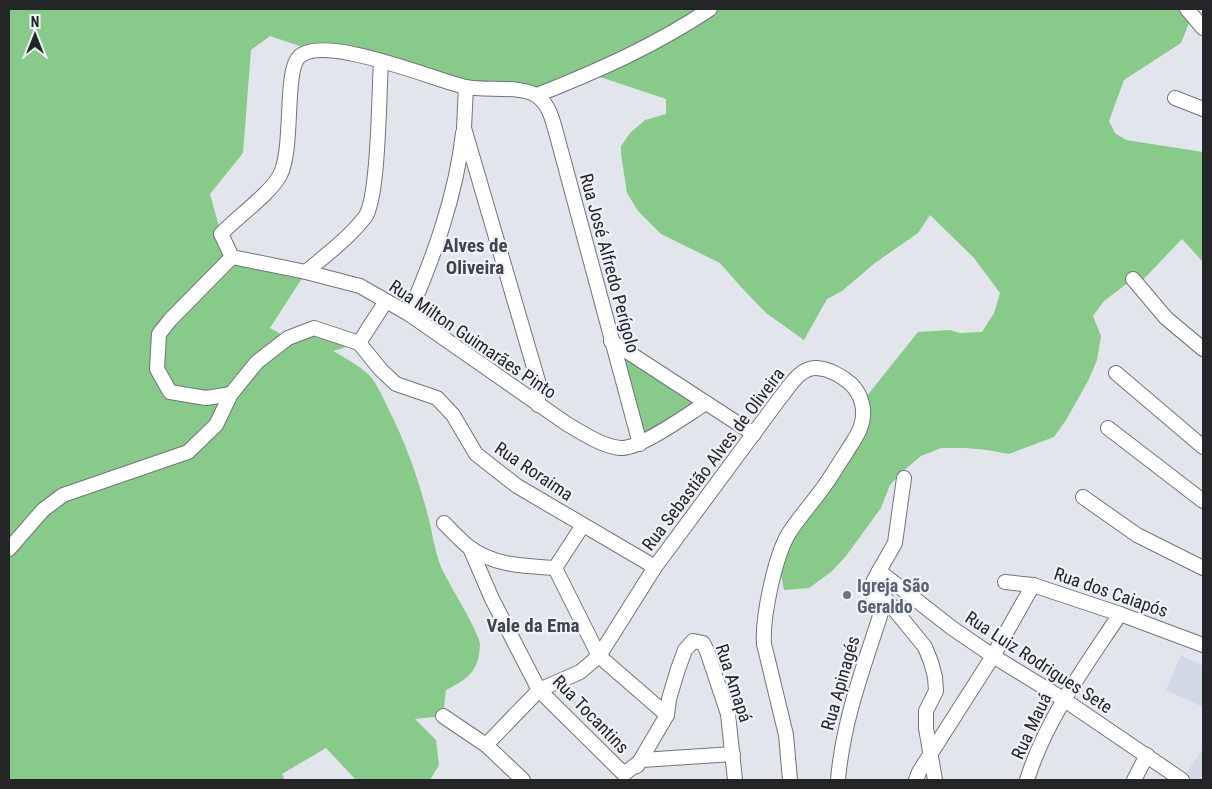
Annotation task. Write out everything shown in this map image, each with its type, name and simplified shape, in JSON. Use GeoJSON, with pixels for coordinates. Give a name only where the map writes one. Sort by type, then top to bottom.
{"type":"FeatureCollection","features":[{"type":"Feature","properties":{"kind":"street"},"geometry":{"type":"LineString","coordinates":[[231,394],[206,398],[170,392],[157,369],[159,334],[170,320],[232,257],[221,234],[280,177],[288,142],[291,77],[294,63],[299,56],[311,50],[346,53],[381,61],[466,87],[527,91],[537,95],[591,74],[643,49],[710,9]]}},
{"type":"Feature","properties":{"kind":"street"},"geometry":{"type":"LineString","coordinates":[[1187,9],[1203,28]]}},
{"type":"Feature","properties":{"kind":"street"},"geometry":{"type":"LineString","coordinates":[[306,272],[360,223],[366,216],[372,200],[381,61]]}},
{"type":"Feature","properties":{"kind":"street"},"geometry":{"type":"LineString","coordinates":[[409,314],[425,276],[454,190],[464,128],[466,87]]}},
{"type":"Feature","properties":{"kind":"street","name":"Rua José Alfredo Perígolo"},"geometry":{"type":"LineString","coordinates":[[537,95],[549,111],[557,136],[640,444]]}},
{"type":"Feature","properties":{"kind":"street"},"geometry":{"type":"LineString","coordinates":[[1175,98],[1203,109]]}},
{"type":"Feature","properties":{"kind":"street"},"geometry":{"type":"LineString","coordinates":[[464,128],[538,381],[538,405]]}},
{"type":"Feature","properties":{"kind":"street","name":"Rua Milton Guimarães Pinto"},"geometry":{"type":"LineString","coordinates":[[232,257],[306,272],[360,286],[409,314],[538,405],[593,439],[621,448],[640,444],[706,403]]}},
{"type":"Feature","properties":{"kind":"street"},"geometry":{"type":"LineString","coordinates":[[1133,279],[1166,318],[1203,350]]}},
{"type":"Feature","properties":{"kind":"street"},"geometry":{"type":"LineString","coordinates":[[9,549],[43,510],[63,495],[188,452],[216,425],[231,394],[258,362],[288,338],[314,328],[360,343],[386,301]]}},
{"type":"Feature","properties":{"kind":"street"},"geometry":{"type":"LineString","coordinates":[[611,341],[754,434]]}},
{"type":"Feature","properties":{"kind":"street","name":"Rua Roraima"},"geometry":{"type":"LineString","coordinates":[[360,343],[381,370],[396,384],[437,398],[453,415],[476,454],[517,486],[655,568]]}},
{"type":"Feature","properties":{"kind":"street","name":"Rua Sebastião Alves de Oliveira"},"geometry":{"type":"LineString","coordinates":[[539,690],[580,672],[599,656],[655,568],[798,376],[811,368],[829,371],[848,381],[860,396],[863,419],[861,427],[825,485],[788,534],[778,560],[763,632],[764,644],[786,735],[790,780]]}},
{"type":"Feature","properties":{"kind":"street"},"geometry":{"type":"LineString","coordinates":[[1116,373],[1203,447]]}},
{"type":"Feature","properties":{"kind":"street"},"geometry":{"type":"LineString","coordinates":[[1108,428],[1203,501]]}},
{"type":"Feature","properties":{"kind":"street"},"geometry":{"type":"LineString","coordinates":[[904,478],[895,542],[879,572],[878,581],[885,598],[925,647],[931,662],[936,691],[926,711],[926,728],[936,780]]}},
{"type":"Feature","properties":{"kind":"street"},"geometry":{"type":"LineString","coordinates":[[1083,497],[1137,535],[1203,568]]}},
{"type":"Feature","properties":{"kind":"street"},"geometry":{"type":"LineString","coordinates":[[444,523],[470,548],[494,561],[519,566],[555,568]]}},
{"type":"Feature","properties":{"kind":"street"},"geometry":{"type":"LineString","coordinates":[[555,568],[583,525]]}},
{"type":"Feature","properties":{"kind":"street","name":"Rua Tocantins"},"geometry":{"type":"LineString","coordinates":[[470,548],[492,599],[539,690],[624,774],[642,760],[733,754]]}},
{"type":"Feature","properties":{"kind":"street"},"geometry":{"type":"LineString","coordinates":[[555,568],[599,656],[667,716]]}},
{"type":"Feature","properties":{"kind":"street","name":"Rua Luiz Rodrigues Sete"},"geometry":{"type":"LineString","coordinates":[[879,572],[938,618],[993,656],[1147,755],[1182,780]]}},
{"type":"Feature","properties":{"kind":"street","name":"Rua Apinagés"},"geometry":{"type":"LineString","coordinates":[[838,780],[840,751],[846,723],[881,613],[874,601],[872,582],[879,572]]}},
{"type":"Feature","properties":{"kind":"street","name":"Rua dos Caiapós"},"geometry":{"type":"LineString","coordinates":[[1006,582],[1033,585],[1120,614],[1203,645]]}},
{"type":"Feature","properties":{"kind":"street"},"geometry":{"type":"LineString","coordinates":[[916,780],[993,656],[1033,585]]}},
{"type":"Feature","properties":{"kind":"street","name":"Rua Mauá"},"geometry":{"type":"LineString","coordinates":[[1027,780],[1033,761],[1063,700],[1120,614]]}},
{"type":"Feature","properties":{"kind":"street","name":"Rua Amapá"},"geometry":{"type":"LineString","coordinates":[[626,780],[642,760],[667,716],[670,699],[685,650],[694,641],[703,643],[728,714],[735,780]]}},
{"type":"Feature","properties":{"kind":"street"},"geometry":{"type":"LineString","coordinates":[[486,745],[539,690]]}},
{"type":"Feature","properties":{"kind":"street"},"geometry":{"type":"LineString","coordinates":[[443,716],[486,745],[523,780]]}},
{"type":"Feature","properties":{"kind":"street"},"geometry":{"type":"LineString","coordinates":[[1134,780],[1147,755]]}},
{"type":"Feature","properties":{"kind":"shaded area"},"geometry":{"type":"Polygon","coordinates":[[[1181,655],[1201,665],[1203,660],[1203,707],[1166,690],[1181,655]]]}},
{"type":"Feature","properties":{"kind":"shaded area"},"geometry":{"type":"Polygon","coordinates":[[[1203,748],[1203,780],[1182,780],[1203,748]]]}},
{"type":"Feature","properties":{"kind":"green space"},"geometry":{"type":"Polygon","coordinates":[[[9,9],[1187,9],[1192,16],[1181,43],[1124,80],[1109,121],[1115,133],[1126,140],[1203,152],[1203,262],[1182,239],[1138,285],[1133,279],[1104,301],[1093,316],[1101,336],[1097,360],[1088,381],[1054,437],[1009,454],[965,448],[941,448],[921,456],[890,485],[881,508],[846,556],[831,572],[809,588],[784,590],[778,560],[855,438],[862,402],[918,332],[950,330],[960,333],[982,332],[994,313],[1000,293],[974,258],[930,215],[918,233],[875,263],[842,291],[827,299],[804,340],[766,313],[720,263],[661,234],[638,211],[627,193],[621,146],[630,133],[645,120],[666,114],[666,99],[591,74],[537,95],[311,50],[270,36],[251,50],[243,153],[210,194],[221,234],[232,257],[306,272],[270,328],[288,338],[314,328],[359,343],[333,351],[364,370],[371,377],[394,420],[416,476],[441,567],[479,639],[479,654],[475,668],[466,678],[446,690],[443,716],[415,719],[436,740],[439,765],[430,780],[356,780],[326,748],[282,774],[285,780],[9,780],[9,9]]]}},
{"type":"Feature","properties":{"kind":"green space"},"geometry":{"type":"Polygon","coordinates":[[[611,341],[706,403],[640,444],[611,341]]]}},
{"type":"Feature","properties":{"kind":"place","name":"Igreja São Geraldo"},"geometry":{"type":"Point","coordinates":[847,595]}},
{"type":"Feature","properties":{"kind":"district","name":"Alves de Oliveira"},"geometry":{"type":"Point","coordinates":[475,256]}},
{"type":"Feature","properties":{"kind":"district","name":"Vale da Ema"},"geometry":{"type":"Point","coordinates":[533,625]}}]}
